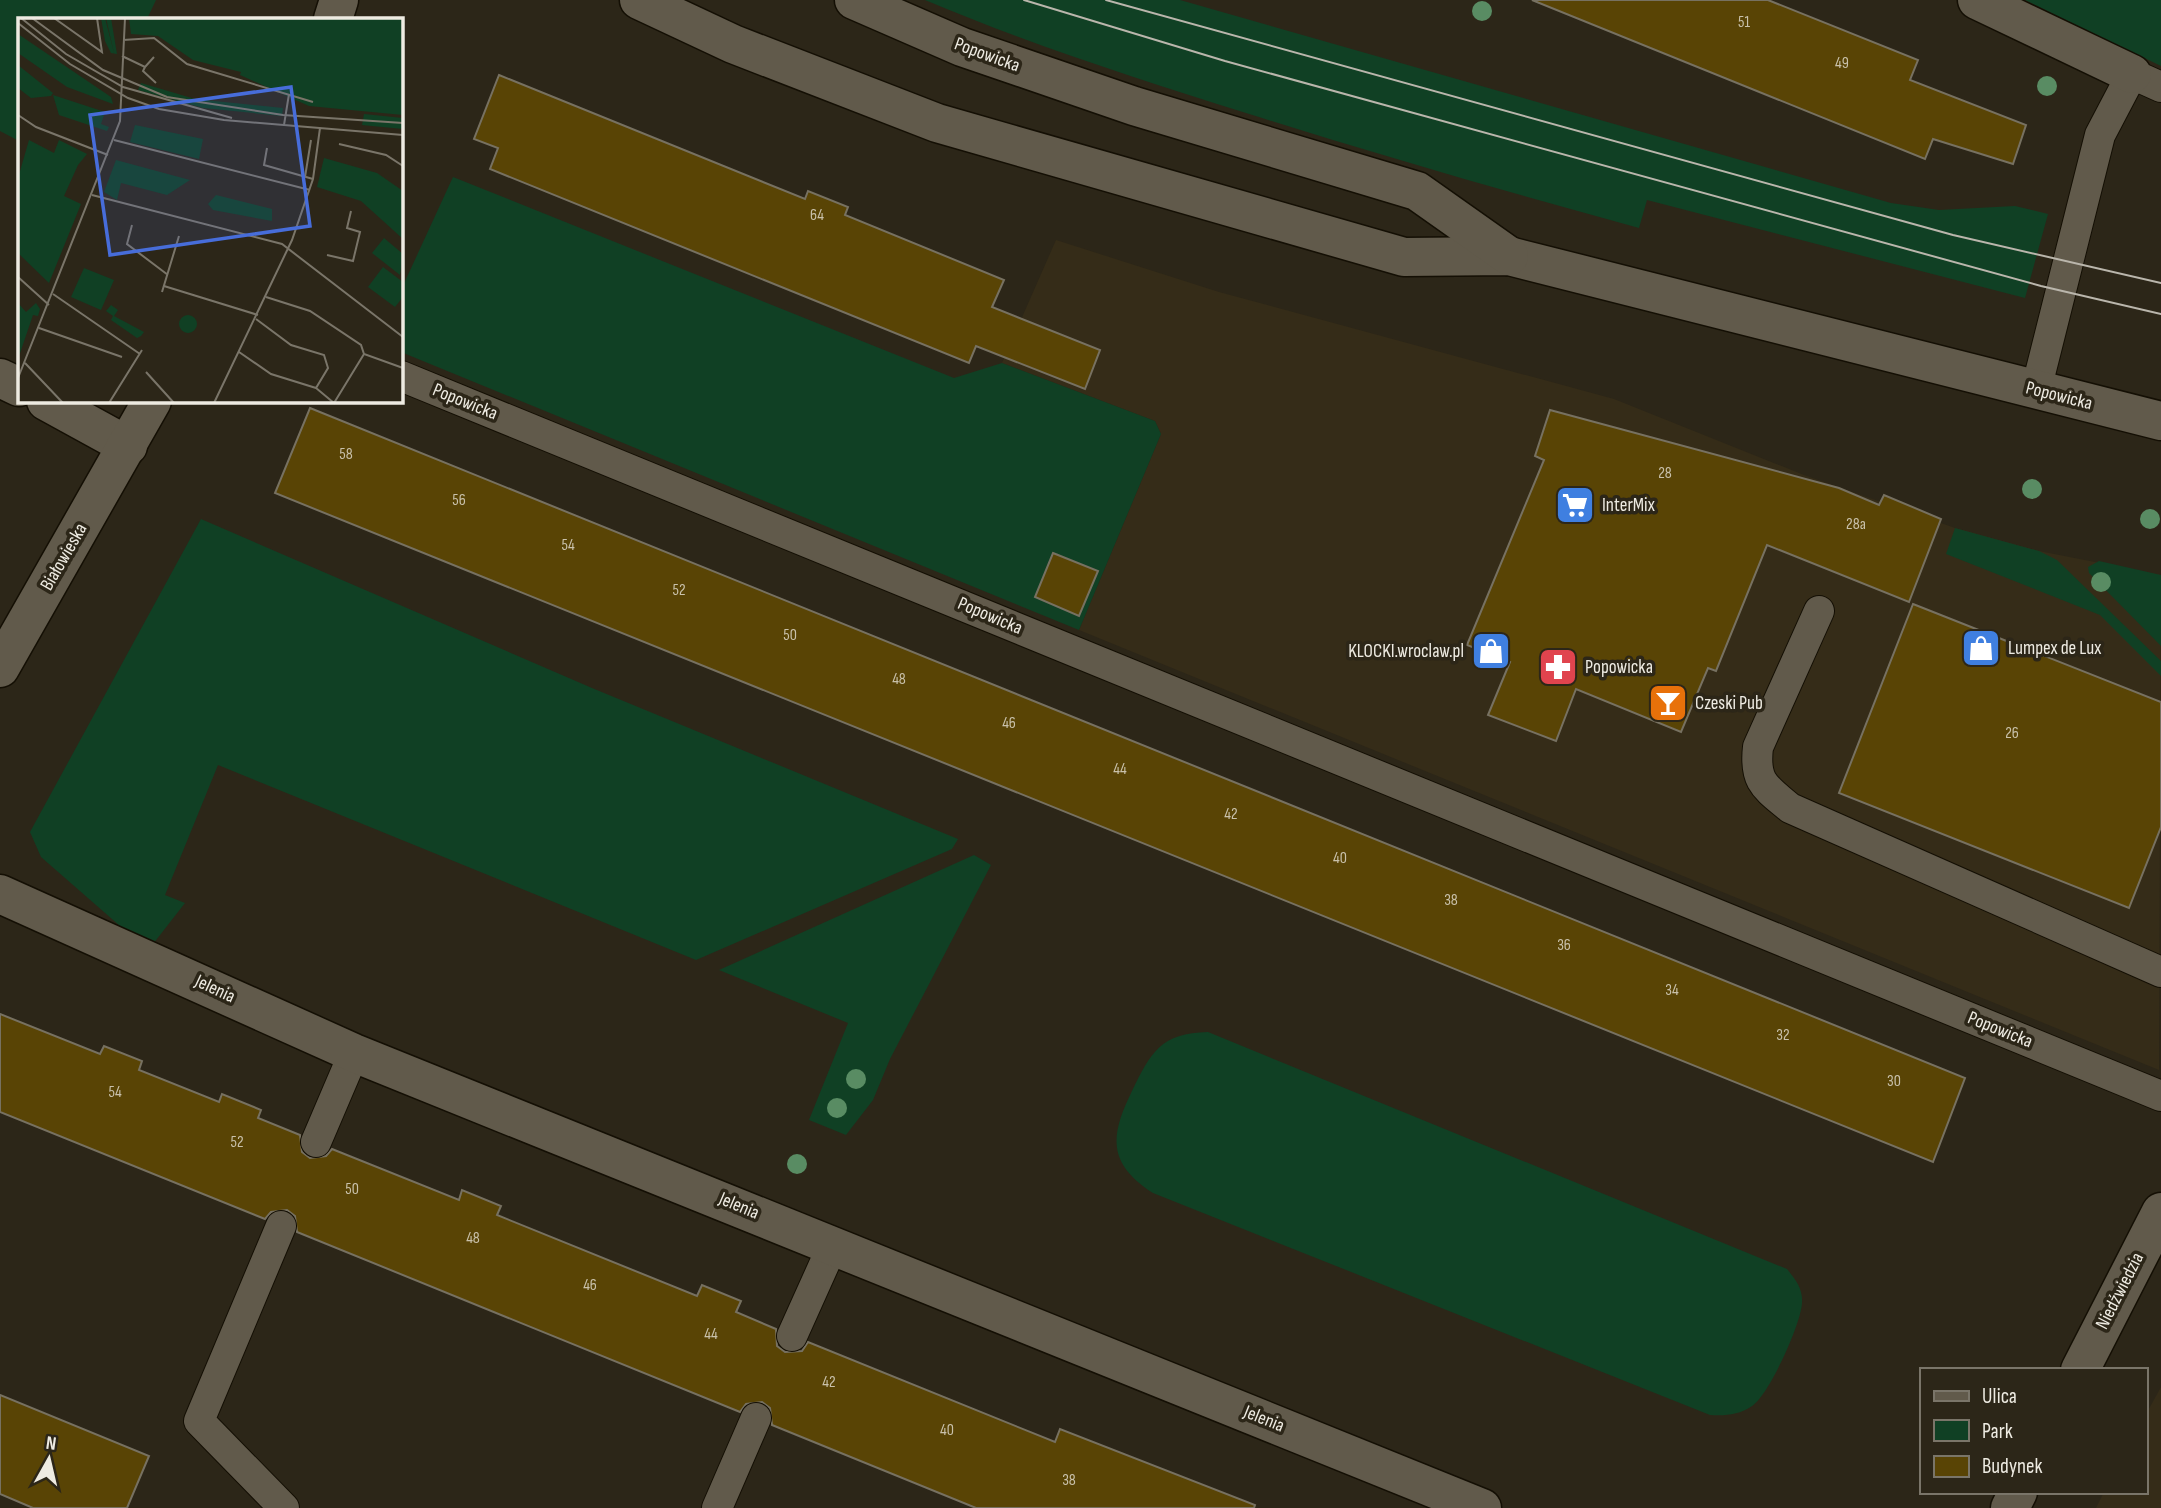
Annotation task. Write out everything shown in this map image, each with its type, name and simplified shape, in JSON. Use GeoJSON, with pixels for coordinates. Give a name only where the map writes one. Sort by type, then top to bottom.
{"type":"FeatureCollection","features":[{"type":"Feature","properties":{"kind":"street"},"geometry":{"type":"LineString","coordinates":[[333,18],[339,0]]}},
{"type":"Feature","properties":{"kind":"street","name":"Popowicka"},"geometry":{"type":"LineString","coordinates":[[639,0],[733,44],[937,123],[1404,257],[1509,256],[2161,421]]}},
{"type":"Feature","properties":{"kind":"street","name":"Popowicka"},"geometry":{"type":"LineString","coordinates":[[854,0],[962,47],[1134,106],[1417,191],[1509,256]]}},
{"type":"Feature","properties":{"kind":"street"},"geometry":{"type":"LineString","coordinates":[[1978,0],[2147,81]]}},
{"type":"Feature","properties":{"kind":"street"},"geometry":{"type":"LineString","coordinates":[[0,378],[18,387]]}},
{"type":"Feature","properties":{"kind":"street"},"geometry":{"type":"LineString","coordinates":[[48,402],[128,446]]}},
{"type":"Feature","properties":{"kind":"street","name":"Białowieska"},"geometry":{"type":"LineString","coordinates":[[0,668],[151,402]]}},
{"type":"Feature","properties":{"kind":"street","name":"Jelenia"},"geometry":{"type":"LineString","coordinates":[[0,894],[354,1053],[730,1202],[832,1247],[1482,1508]]}},
{"type":"Feature","properties":{"kind":"street","name":"Niedźwiedzia"},"geometry":{"type":"LineString","coordinates":[[2081,1368],[2161,1212]]}},
{"type":"Feature","properties":{"kind":"lane"},"geometry":{"type":"LineString","coordinates":[[2036,390],[2100,135],[2147,81]]}},
{"type":"Feature","properties":{"kind":"lane","name":"Popowicka"},"geometry":{"type":"LineString","coordinates":[[402,376],[2161,1096]]}},
{"type":"Feature","properties":{"kind":"lane"},"geometry":{"type":"LineString","coordinates":[[1819,611],[1758,747],[1756,767],[1762,784],[1790,808],[2161,972]]}},
{"type":"Feature","properties":{"kind":"lane"},"geometry":{"type":"LineString","coordinates":[[316,1142],[354,1053]]}},
{"type":"Feature","properties":{"kind":"lane"},"geometry":{"type":"LineString","coordinates":[[281,1226],[199,1421],[284,1508]]}},
{"type":"Feature","properties":{"kind":"lane"},"geometry":{"type":"LineString","coordinates":[[792,1336],[832,1247]]}},
{"type":"Feature","properties":{"kind":"lane"},"geometry":{"type":"LineString","coordinates":[[717,1508],[756,1418]]}},
{"type":"Feature","properties":{"kind":"shaded area"},"geometry":{"type":"Polygon","coordinates":[[[1056,240],[1219,292],[1614,399],[1804,475],[1955,528],[2039,551],[2161,575],[2159,1070],[1079,630],[1161,434],[1155,421],[1002,363],[1056,240]]]}},
{"type":"Feature","properties":{"kind":"shaded area"},"geometry":{"type":"Polygon","coordinates":[[[2161,1387],[2161,1508],[2096,1508],[2103,1494],[2147,1494],[2147,1412],[2161,1387]]]}},
{"type":"Feature","properties":{"kind":"green space"},"geometry":{"type":"Polygon","coordinates":[[[0,0],[156,0],[147,18],[18,18],[18,140],[0,131],[0,0]]]}},
{"type":"Feature","properties":{"kind":"green space"},"geometry":{"type":"Polygon","coordinates":[[[925,0],[1180,0],[1891,203],[1939,210],[2015,206],[2048,214],[2025,298],[1647,200],[1639,228],[1491,187],[1205,100],[1044,46],[925,0]]]}},
{"type":"Feature","properties":{"kind":"green space"},"geometry":{"type":"Polygon","coordinates":[[[2025,0],[2161,0],[2161,66],[2025,0]]]}},
{"type":"Feature","properties":{"kind":"green space"},"geometry":{"type":"Polygon","coordinates":[[[453,177],[954,378],[1002,363],[1155,421],[1161,434],[1079,630],[402,352],[402,288],[453,177]]]}},
{"type":"Feature","properties":{"kind":"green space"},"geometry":{"type":"Polygon","coordinates":[[[201,519],[592,688],[958,839],[952,849],[696,960],[218,765],[165,895],[185,903],[153,944],[128,933],[41,857],[30,832],[201,519]]]}},
{"type":"Feature","properties":{"kind":"green space"},"geometry":{"type":"Polygon","coordinates":[[[1955,528],[2039,551],[2057,560],[2161,661],[2161,676],[2100,615],[1946,554],[1955,528]]]}},
{"type":"Feature","properties":{"kind":"green space"},"geometry":{"type":"Polygon","coordinates":[[[2099,561],[2161,575],[2161,646],[2089,573],[2088,567],[2099,561]]]}},
{"type":"Feature","properties":{"kind":"green space"},"geometry":{"type":"Polygon","coordinates":[[[974,855],[991,865],[890,1059],[873,1100],[846,1135],[809,1120],[848,1023],[719,970],[974,855]]]}},
{"type":"Feature","properties":{"kind":"green space"},"geometry":{"type":"Polygon","coordinates":[[[1208,1032],[1787,1269],[1800,1289],[1802,1303],[1790,1342],[1767,1388],[1747,1409],[1732,1414],[1710,1415],[1153,1193],[1127,1171],[1120,1159],[1117,1135],[1125,1107],[1145,1065],[1160,1047],[1179,1036],[1208,1032]]]}},
{"type":"Feature","properties":{"kind":"building"},"geometry":{"type":"Polygon","coordinates":[[[1532,0],[1768,0],[1918,60],[1910,80],[2026,125],[2013,164],[1933,139],[1925,159],[1532,0]]]}},
{"type":"Feature","properties":{"kind":"building"},"geometry":{"type":"Polygon","coordinates":[[[499,75],[805,199],[808,191],[848,207],[845,215],[1004,280],[992,307],[1100,350],[1085,389],[976,346],[969,363],[490,169],[498,148],[474,139],[499,75]]]}},
{"type":"Feature","properties":{"kind":"building"},"geometry":{"type":"Polygon","coordinates":[[[310,408],[1965,1078],[1933,1162],[275,493],[310,408]]]}},
{"type":"Feature","properties":{"kind":"building"},"geometry":{"type":"Polygon","coordinates":[[[1550,410],[1839,488],[1879,505],[1884,495],[1941,519],[1909,602],[1767,545],[1716,671],[1708,668],[1681,732],[1576,689],[1556,741],[1488,715],[1510,662],[1467,645],[1544,460],[1535,456],[1550,410]]]}},
{"type":"Feature","properties":{"kind":"building"},"geometry":{"type":"Polygon","coordinates":[[[1053,553],[1098,571],[1079,616],[1035,597],[1053,553]]]}},
{"type":"Feature","properties":{"kind":"building"},"geometry":{"type":"Polygon","coordinates":[[[1913,604],[2161,702],[2161,827],[2129,908],[1839,793],[1913,604]]]}},
{"type":"Feature","properties":{"kind":"building"},"geometry":{"type":"Polygon","coordinates":[[[0,1014],[100,1054],[104,1046],[142,1061],[139,1070],[219,1102],[222,1094],[261,1110],[258,1118],[300,1135],[302,1152],[310,1158],[326,1156],[332,1149],[459,1200],[462,1190],[501,1206],[497,1215],[697,1296],[702,1285],[741,1301],[736,1312],[776,1329],[777,1346],[785,1352],[802,1351],[808,1342],[1055,1442],[1060,1429],[1255,1505],[1254,1508],[976,1508],[772,1425],[770,1408],[762,1402],[746,1404],[740,1412],[297,1232],[295,1216],[287,1210],[271,1212],[265,1219],[0,1112],[0,1014]]]}},
{"type":"Feature","properties":{"kind":"building"},"geometry":{"type":"Polygon","coordinates":[[[0,1395],[149,1456],[127,1508],[33,1508],[0,1494],[0,1395]]]}},
{"type":"Feature","properties":{"kind":"tram line"},"geometry":{"type":"LineString","coordinates":[[1024,0],[1225,61],[2041,286],[2161,314]]}},
{"type":"Feature","properties":{"kind":"tram line"},"geometry":{"type":"LineString","coordinates":[[1106,0],[1953,235],[2161,283]]}},
{"type":"Feature","properties":{"kind":"place","name":"InterMix"},"geometry":{"type":"Point","coordinates":[1575,505]}},
{"type":"Feature","properties":{"kind":"place","name":"Lumpex de Lux"},"geometry":{"type":"Point","coordinates":[1981,648]}},
{"type":"Feature","properties":{"kind":"place","name":"KLOCKI.wroclaw.pl"},"geometry":{"type":"Point","coordinates":[1491,651]}},
{"type":"Feature","properties":{"kind":"place","name":"Popowicka"},"geometry":{"type":"Point","coordinates":[1558,667]}},
{"type":"Feature","properties":{"kind":"place","name":"Czeski Pub"},"geometry":{"type":"Point","coordinates":[1668,703]}}]}
